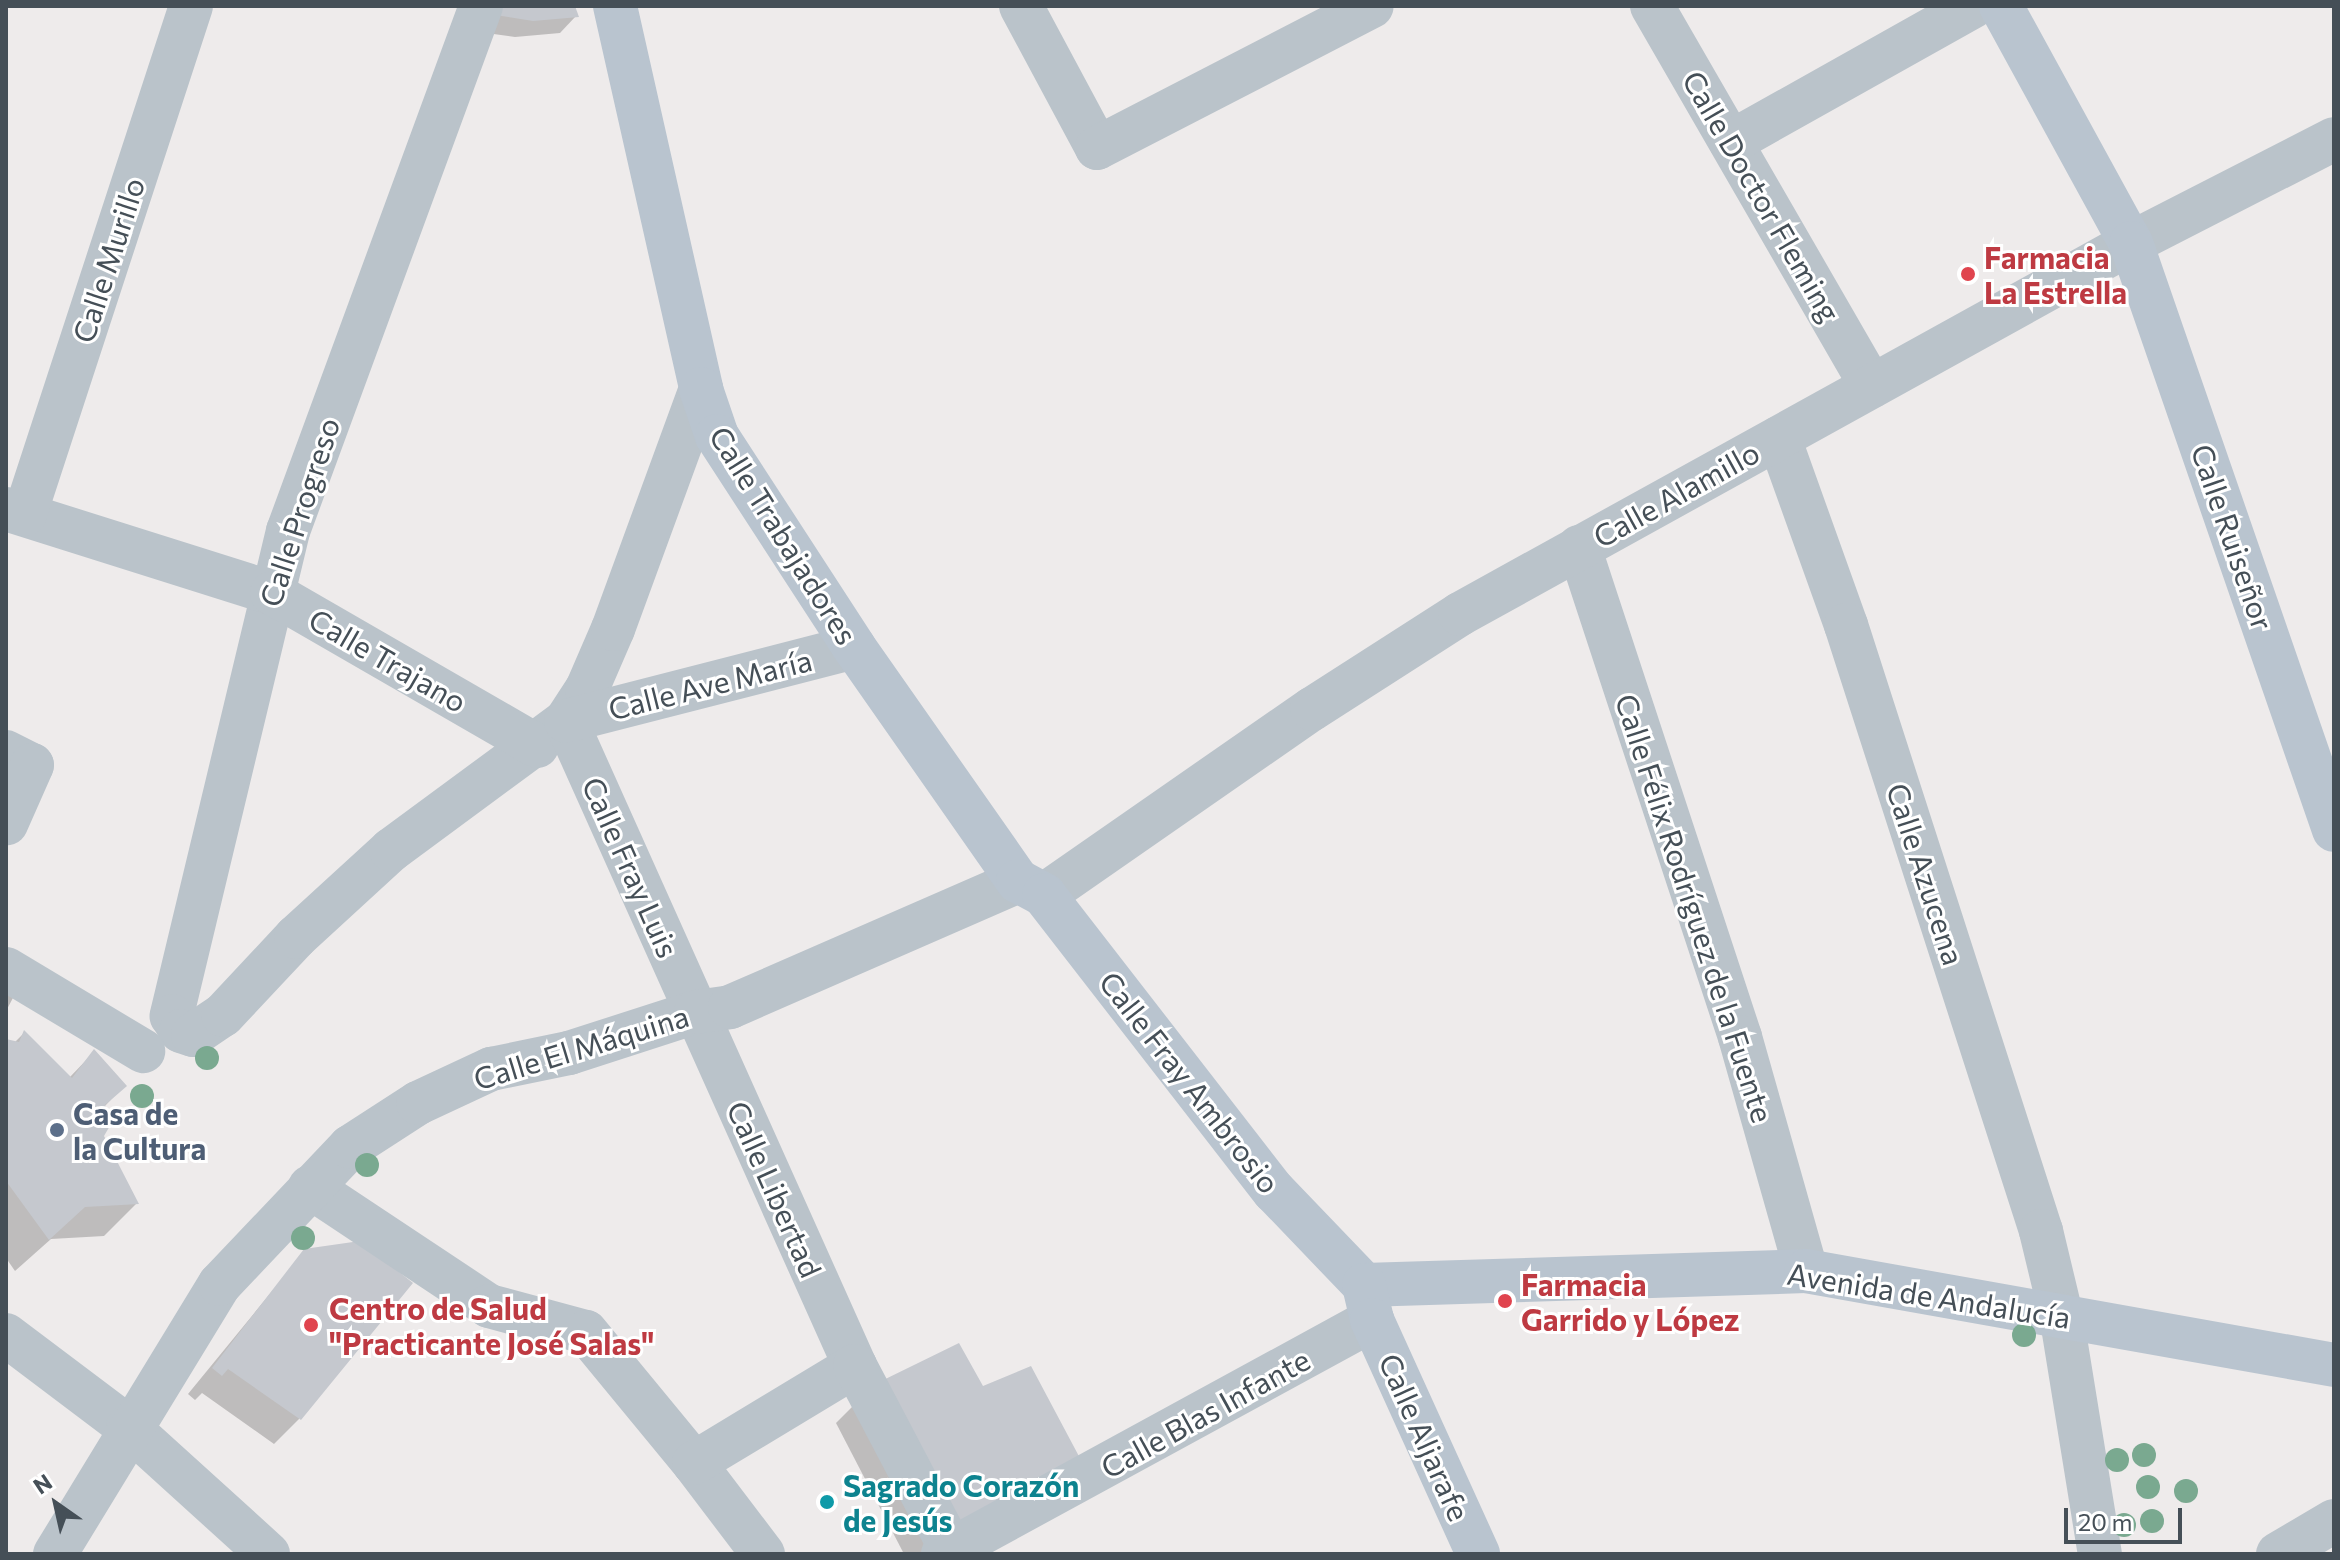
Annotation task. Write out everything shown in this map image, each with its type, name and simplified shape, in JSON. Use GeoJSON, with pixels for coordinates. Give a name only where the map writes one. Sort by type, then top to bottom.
{"type":"FeatureCollection","features":[{"type":"Feature","properties":{"kind":"street","name":"Calle Murillo"},"geometry":{"type":"LineString","coordinates":[[15,512],[191,6]]}},
{"type":"Feature","properties":{"kind":"street","name":"Calle Progreso"},"geometry":{"type":"LineString","coordinates":[[481,6],[381,266],[288,531],[172,1016],[181,1031],[193,1035],[223,1015],[296,937],[391,850],[552,733]]}},
{"type":"Feature","properties":{"kind":"street","name":"Calle Trabajadores"},"geometry":{"type":"LineString","coordinates":[[615,6],[701,389],[725,449],[854,647],[1031,888]]}},
{"type":"Feature","properties":{"kind":"street"},"geometry":{"type":"LineString","coordinates":[[1021,6],[1097,148],[1372,6]]}},
{"type":"Feature","properties":{"kind":"street","name":"Calle Doctor Fleming"},"geometry":{"type":"LineString","coordinates":[[1652,6],[1871,386]]}},
{"type":"Feature","properties":{"kind":"street"},"geometry":{"type":"LineString","coordinates":[[1731,142],[1973,6]]}},
{"type":"Feature","properties":{"kind":"street","name":"Calle Ruiseñor"},"geometry":{"type":"LineString","coordinates":[[2001,6],[2131,243],[2334,830]]}},
{"type":"Feature","properties":{"kind":"street","name":"Calle Alamillo"},"geometry":{"type":"LineString","coordinates":[[1031,888],[1460,614],[2131,243],[2334,139]]}},
{"type":"Feature","properties":{"kind":"street"},"geometry":{"type":"LineString","coordinates":[[552,733],[587,689],[613,629],[701,389]]}},
{"type":"Feature","properties":{"kind":"street","name":"Calle Azucena"},"geometry":{"type":"LineString","coordinates":[[1779,438],[1846,625],[2031,1200],[2061,1314],[2100,1554]]}},
{"type":"Feature","properties":{"kind":"street","name":"Calle Trajano"},"geometry":{"type":"LineString","coordinates":[[15,512],[272,593],[552,733]]}},
{"type":"Feature","properties":{"kind":"street","name":"Calle Félix Rodríguez de la Fuente"},"geometry":{"type":"LineString","coordinates":[[1579,547],[1740,1037],[1806,1271]]}},
{"type":"Feature","properties":{"kind":"street","name":"Calle Ave María"},"geometry":{"type":"LineString","coordinates":[[552,733],[854,647]]}},
{"type":"Feature","properties":{"kind":"street","name":"Calle Fray Luis"},"geometry":{"type":"LineString","coordinates":[[552,733],[696,1012]]}},
{"type":"Feature","properties":{"kind":"street"},"geometry":{"type":"LineString","coordinates":[[6,752],[32,765],[6,824]]}},
{"type":"Feature","properties":{"kind":"street","name":"Calle El Máquina"},"geometry":{"type":"LineString","coordinates":[[55,1554],[128,1427],[220,1284],[310,1187],[361,1139],[418,1103],[491,1069],[569,1053],[696,1012],[730,1007],[1031,888]]}},
{"type":"Feature","properties":{"kind":"street","name":"Calle Fray Ambrosio"},"geometry":{"type":"LineString","coordinates":[[1031,888],[1274,1191],[1368,1302]]}},
{"type":"Feature","properties":{"kind":"street"},"geometry":{"type":"LineString","coordinates":[[6,969],[143,1051]]}},
{"type":"Feature","properties":{"kind":"street","name":"Calle Libertad"},"geometry":{"type":"LineString","coordinates":[[696,1012],[936,1552]]}},
{"type":"Feature","properties":{"kind":"street"},"geometry":{"type":"LineString","coordinates":[[310,1187],[489,1306],[586,1332],[694,1463],[763,1554]]}},
{"type":"Feature","properties":{"kind":"street","name":"Avenida de Andalucía"},"geometry":{"type":"LineString","coordinates":[[1368,1302],[1806,1271],[2334,1365]]}},
{"type":"Feature","properties":{"kind":"street","name":"Calle Blas Infante"},"geometry":{"type":"LineString","coordinates":[[936,1552],[1008,1540],[1368,1302]]}},
{"type":"Feature","properties":{"kind":"street","name":"Calle Aljarafe"},"geometry":{"type":"LineString","coordinates":[[1368,1302],[1478,1554]]}},
{"type":"Feature","properties":{"kind":"street"},"geometry":{"type":"LineString","coordinates":[[6,1335],[128,1427],[268,1554]]}},
{"type":"Feature","properties":{"kind":"street"},"geometry":{"type":"LineString","coordinates":[[694,1463],[855,1366]]}},
{"type":"Feature","properties":{"kind":"street"},"geometry":{"type":"LineString","coordinates":[[773,1554],[716,1478],[717,1466],[725,1453],[824,1395],[842,1397],[856,1408],[924,1529],[925,1542],[936,1552]]}},
{"type":"Feature","properties":{"kind":"street"},"geometry":{"type":"LineString","coordinates":[[2278,1554],[2334,1521]]}},
{"type":"Feature","properties":{"kind":"building"},"geometry":{"type":"Polygon","coordinates":[[[498,6],[575,6],[579,17],[533,21],[495,15],[498,6]]]}},
{"type":"Feature","properties":{"kind":"building","name":"Casa de la Cultura"},"geometry":{"type":"Polygon","coordinates":[[[24,1030],[72,1078],[94,1049],[127,1086],[105,1105],[111,1124],[104,1136],[139,1204],[85,1207],[49,1240],[6,1181],[6,1039],[19,1042],[24,1030]]]}},
{"type":"Feature","properties":{"kind":"building","name":"Centro de Salud \"Practicante José Salas\""},"geometry":{"type":"Polygon","coordinates":[[[360,1241],[413,1283],[301,1420],[228,1369],[222,1376],[212,1368],[304,1249],[360,1241]]]}},
{"type":"Feature","properties":{"kind":"building"},"geometry":{"type":"Polygon","coordinates":[[[959,1343],[983,1386],[1031,1366],[1090,1477],[951,1549],[867,1388],[959,1343]]]}},
{"type":"Feature","properties":{"kind":"place","name":"Farmacia La Estrella"},"geometry":{"type":"Point","coordinates":[1968,274]}},
{"type":"Feature","properties":{"kind":"place","name":"Casa de la Cultura"},"geometry":{"type":"Point","coordinates":[57,1130]}},
{"type":"Feature","properties":{"kind":"place","name":"Farmacia Garrido y López"},"geometry":{"type":"Point","coordinates":[1505,1301]}},
{"type":"Feature","properties":{"kind":"place","name":"Centro de Salud \"Practicante José Salas\""},"geometry":{"type":"Point","coordinates":[311,1325]}},
{"type":"Feature","properties":{"kind":"place","name":"Sagrado Corazón de Jesús"},"geometry":{"type":"Point","coordinates":[827,1502]}}]}
